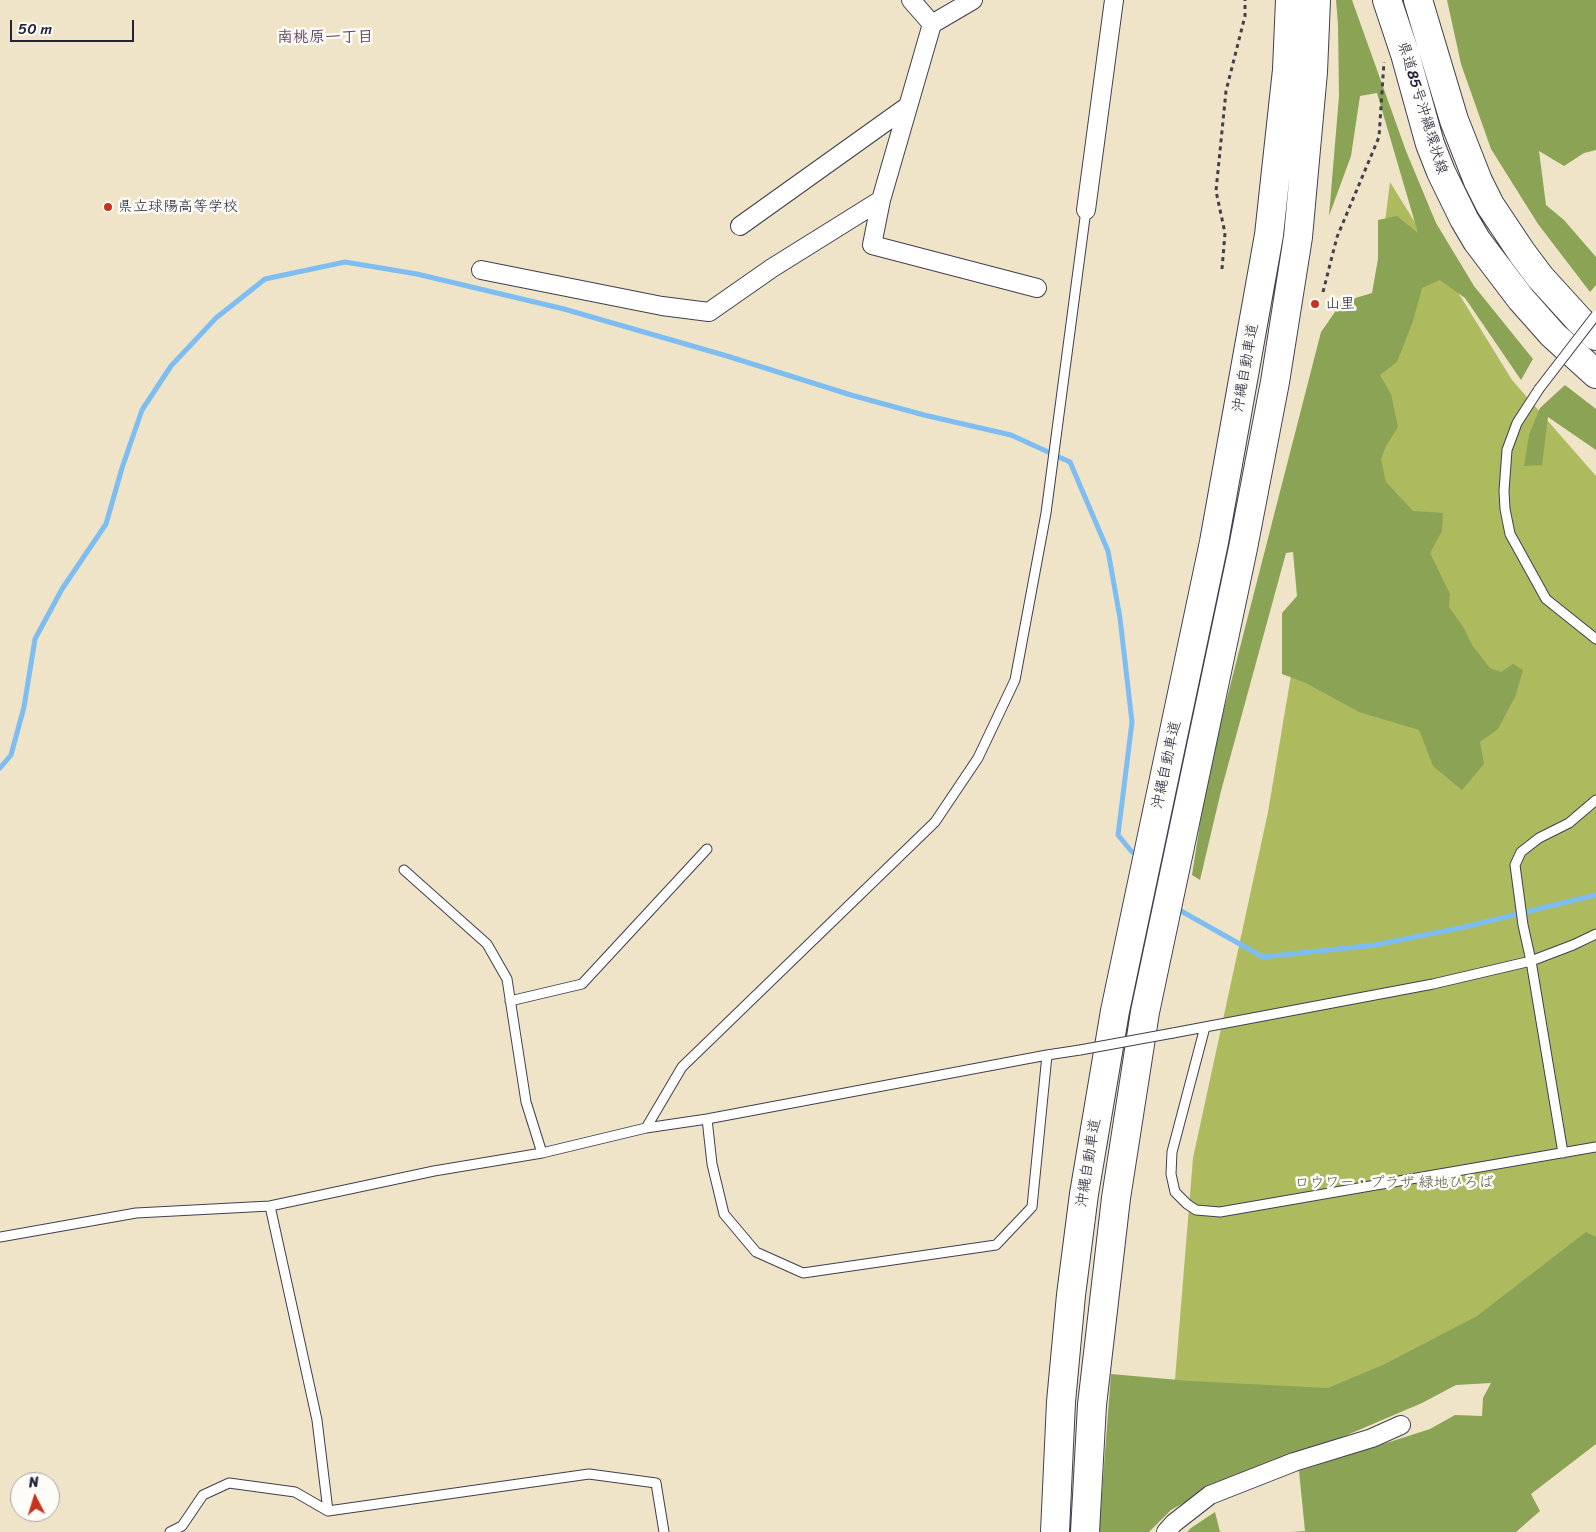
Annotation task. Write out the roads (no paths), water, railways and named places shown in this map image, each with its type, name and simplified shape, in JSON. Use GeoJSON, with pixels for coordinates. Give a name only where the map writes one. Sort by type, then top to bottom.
{"type":"FeatureCollection","features":[{"type":"Feature","properties":{"kind":"main road","name":"沖縄自動車道"},"geometry":{"type":"LineString","coordinates":[[1055,1532],[1061,1402],[1071,1295],[1084,1194],[1115,1011],[1214,542],[1269,235],[1287,70],[1290,0]]}},
{"type":"Feature","properties":{"kind":"main road","name":"沖縄自動車道"},"geometry":{"type":"LineString","coordinates":[[1085,1532],[1092,1405],[1116,1198],[1145,1012],[1243,548],[1276,372],[1298,238],[1313,72],[1316,0]]}},
{"type":"Feature","properties":{"kind":"main road","name":"県道85号沖縄環状線"},"geometry":{"type":"LineString","coordinates":[[1388,0],[1430,144],[1441,172],[1464,219],[1477,241],[1521,300],[1553,335],[1596,374]]}},
{"type":"Feature","properties":{"kind":"main road","name":"県道85号沖縄環状線"},"geometry":{"type":"LineString","coordinates":[[1418,0],[1454,120],[1486,197],[1540,277],[1596,336]]}},
{"type":"Feature","properties":{"kind":"street"},"geometry":{"type":"LineString","coordinates":[[910,0],[932,24]]}},
{"type":"Feature","properties":{"kind":"street"},"geometry":{"type":"LineString","coordinates":[[973,0],[932,24],[880,200],[872,245],[1036,288]]}},
{"type":"Feature","properties":{"kind":"street"},"geometry":{"type":"LineString","coordinates":[[1086,210],[1114,0]]}},
{"type":"Feature","properties":{"kind":"street"},"geometry":{"type":"LineString","coordinates":[[740,226],[908,106]]}},
{"type":"Feature","properties":{"kind":"street"},"geometry":{"type":"LineString","coordinates":[[481,270],[662,306],[709,312],[772,268],[880,200]]}},
{"type":"Feature","properties":{"kind":"street"},"geometry":{"type":"LineString","coordinates":[[1166,1532],[1174,1523],[1210,1495],[1294,1462],[1372,1438],[1402,1425]]}},
{"type":"Feature","properties":{"kind":"lane"},"geometry":{"type":"LineString","coordinates":[[646,1128],[682,1067],[935,822],[978,758],[1015,680],[1046,513],[1086,210]]}},
{"type":"Feature","properties":{"kind":"lane"},"geometry":{"type":"LineString","coordinates":[[1596,315],[1539,389],[1518,423],[1507,450],[1504,491],[1510,534],[1546,599],[1596,639]]}},
{"type":"Feature","properties":{"kind":"lane"},"geometry":{"type":"LineString","coordinates":[[1563,1153],[1514,865],[1521,852],[1539,838],[1569,822],[1596,800]]}},
{"type":"Feature","properties":{"kind":"lane"},"geometry":{"type":"LineString","coordinates":[[510,1001],[582,984],[707,849]]}},
{"type":"Feature","properties":{"kind":"lane"},"geometry":{"type":"LineString","coordinates":[[404,870],[487,944],[507,979],[526,1102],[542,1153]]}},
{"type":"Feature","properties":{"kind":"lane"},"geometry":{"type":"LineString","coordinates":[[0,1237],[136,1213],[270,1206],[434,1171],[542,1153],[646,1128],[707,1119],[1433,984],[1531,960],[1573,946],[1596,934]]}},
{"type":"Feature","properties":{"kind":"lane"},"geometry":{"type":"LineString","coordinates":[[1205,1027],[1172,1152],[1171,1174],[1175,1192],[1196,1210],[1220,1212],[1596,1147]]}},
{"type":"Feature","properties":{"kind":"lane"},"geometry":{"type":"LineString","coordinates":[[707,1119],[712,1164],[724,1214],[756,1252],[803,1273],[996,1245],[1032,1207],[1046,1055]]}},
{"type":"Feature","properties":{"kind":"lane"},"geometry":{"type":"LineString","coordinates":[[270,1206],[317,1420],[328,1510]]}},
{"type":"Feature","properties":{"kind":"lane"},"geometry":{"type":"LineString","coordinates":[[170,1532],[182,1526],[203,1495],[229,1484],[295,1492],[328,1510],[589,1474],[656,1483],[664,1532]]}},
{"type":"Feature","properties":{"kind":"waterway"},"geometry":{"type":"LineString","coordinates":[[0,768],[11,755],[24,707],[35,639],[62,589],[106,524],[122,468],[142,410],[171,366],[216,318],[265,279],[345,262],[417,274],[564,309],[727,356],[851,395],[924,415],[1011,435],[1070,462],[1108,551],[1120,618],[1132,722],[1118,835],[1132,852]]}},
{"type":"Feature","properties":{"kind":"waterway"},"geometry":{"type":"LineString","coordinates":[[1181,911],[1263,957],[1375,945],[1460,928],[1596,895]]}},
{"type":"Feature","properties":{"kind":"place","name":"県立球陽高等学校"},"geometry":{"type":"Point","coordinates":[108,207]}},
{"type":"Feature","properties":{"kind":"place","name":"山里"},"geometry":{"type":"Point","coordinates":[1315,304]}},
{"type":"Feature","properties":{"kind":"district","name":"南桃原一丁目"},"geometry":{"type":"Point","coordinates":[325,38]}},
{"type":"Feature","properties":{"kind":"park label","name":"ロウワー・プラザ 緑地ひろば"},"geometry":{"type":"Point","coordinates":[1394,1183]}}]}
